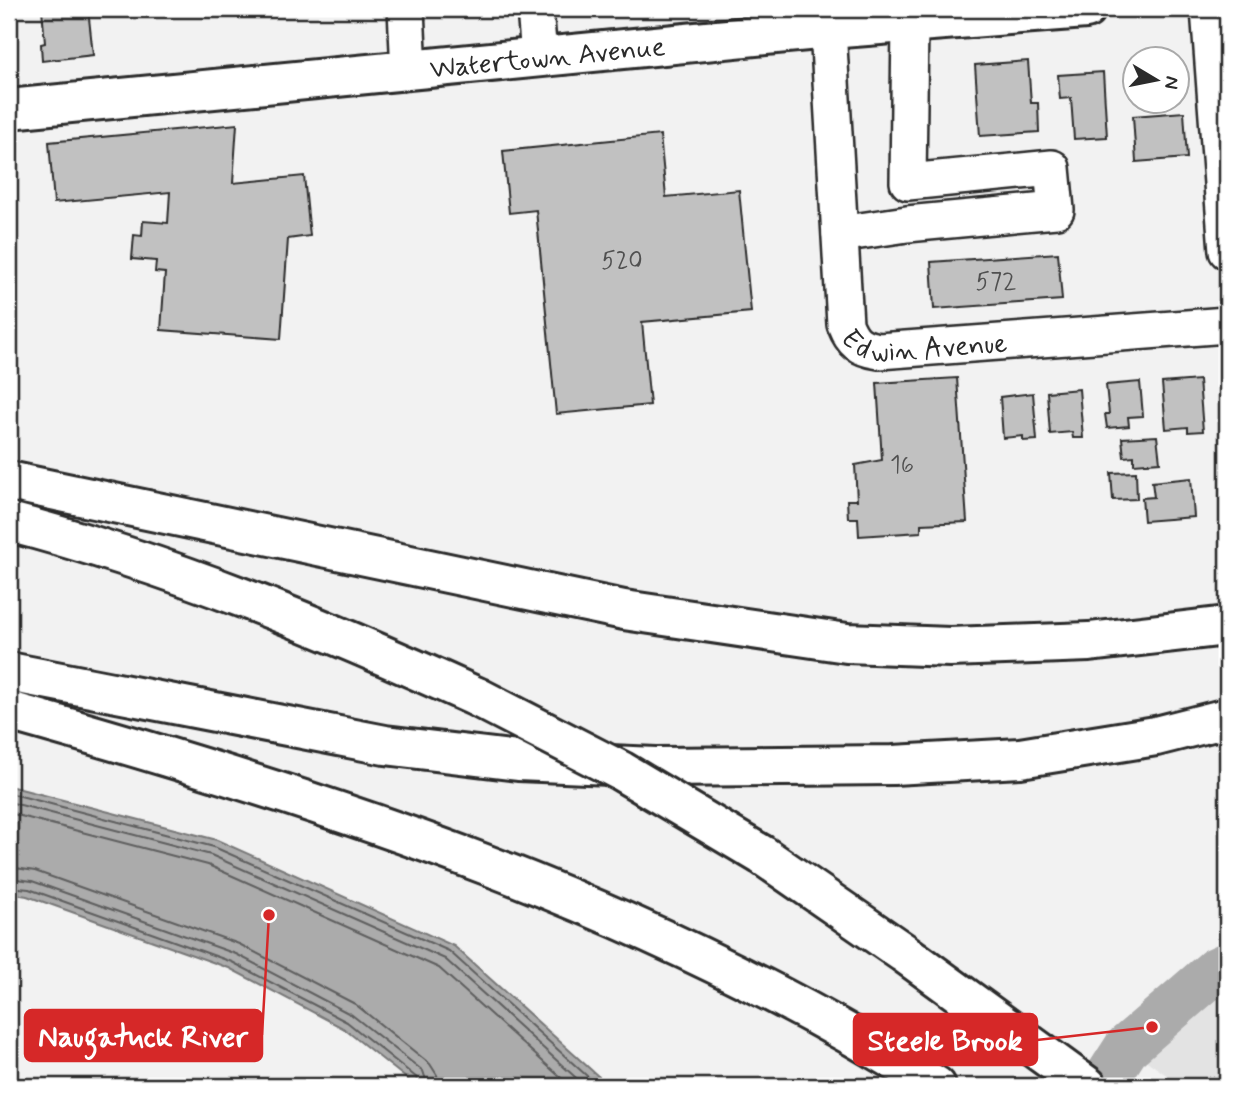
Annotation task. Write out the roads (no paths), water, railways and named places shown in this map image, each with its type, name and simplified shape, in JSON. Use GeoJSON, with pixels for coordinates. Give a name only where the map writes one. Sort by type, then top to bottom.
{"type":"FeatureCollection","features":[{"type":"Feature","properties":{"kind":"main road","name":"Watertown Avenue"},"geometry":{"type":"LineString","coordinates":[[9,109],[828,29],[1042,10],[1086,9]]}},
{"type":"Feature","properties":{"kind":"main road"},"geometry":{"type":"LineString","coordinates":[[9,481],[624,610],[847,643],[950,647],[1089,642],[1227,626]]}},
{"type":"Feature","properties":{"kind":"main road"},"geometry":{"type":"LineString","coordinates":[[9,522],[138,559],[224,590],[477,697],[621,771],[762,855],[1087,1086]]}},
{"type":"Feature","properties":{"kind":"main road"},"geometry":{"type":"LineString","coordinates":[[9,673],[385,745],[519,761],[656,767],[893,765],[1020,758],[1156,736],[1227,718]]}},
{"type":"Feature","properties":{"kind":"main road"},"geometry":{"type":"LineString","coordinates":[[9,710],[381,824],[527,880],[704,958],[779,996],[936,1086]]}},
{"type":"Feature","properties":{"kind":"street"},"geometry":{"type":"LineString","coordinates":[[406,9],[409,71]]}},
{"type":"Feature","properties":{"kind":"street"},"geometry":{"type":"LineString","coordinates":[[535,9],[539,56]]}},
{"type":"Feature","properties":{"kind":"street"},"geometry":{"type":"LineString","coordinates":[[1209,9],[1227,251]]}},
{"type":"Feature","properties":{"kind":"street"},"geometry":{"type":"LineString","coordinates":[[907,224],[910,23]]}},
{"type":"Feature","properties":{"kind":"street","name":"Edwin Avenue"},"geometry":{"type":"LineString","coordinates":[[828,29],[845,324],[851,340],[863,348],[879,351],[1227,325]]}},
{"type":"Feature","properties":{"kind":"street"},"geometry":{"type":"LineString","coordinates":[[840,234],[907,224],[1056,210],[1052,168],[908,182]]}},
{"type":"Feature","properties":{"kind":"water"},"geometry":{"type":"Polygon","coordinates":[[[9,786],[217,840],[454,946],[609,1086],[416,1086],[343,1028],[229,968],[27,896],[9,893],[9,786]]]}},
{"type":"Feature","properties":{"kind":"waterway"},"geometry":{"type":"LineString","coordinates":[[1102,1086],[1127,1047],[1216,970],[1227,965]]}},
{"type":"Feature","properties":{"kind":"place","name":"Naugatuck River"},"geometry":{"type":"Point","coordinates":[269,915]}},
{"type":"Feature","properties":{"kind":"place","name":"Steele Brook"},"geometry":{"type":"Point","coordinates":[1152,1027]}}]}
